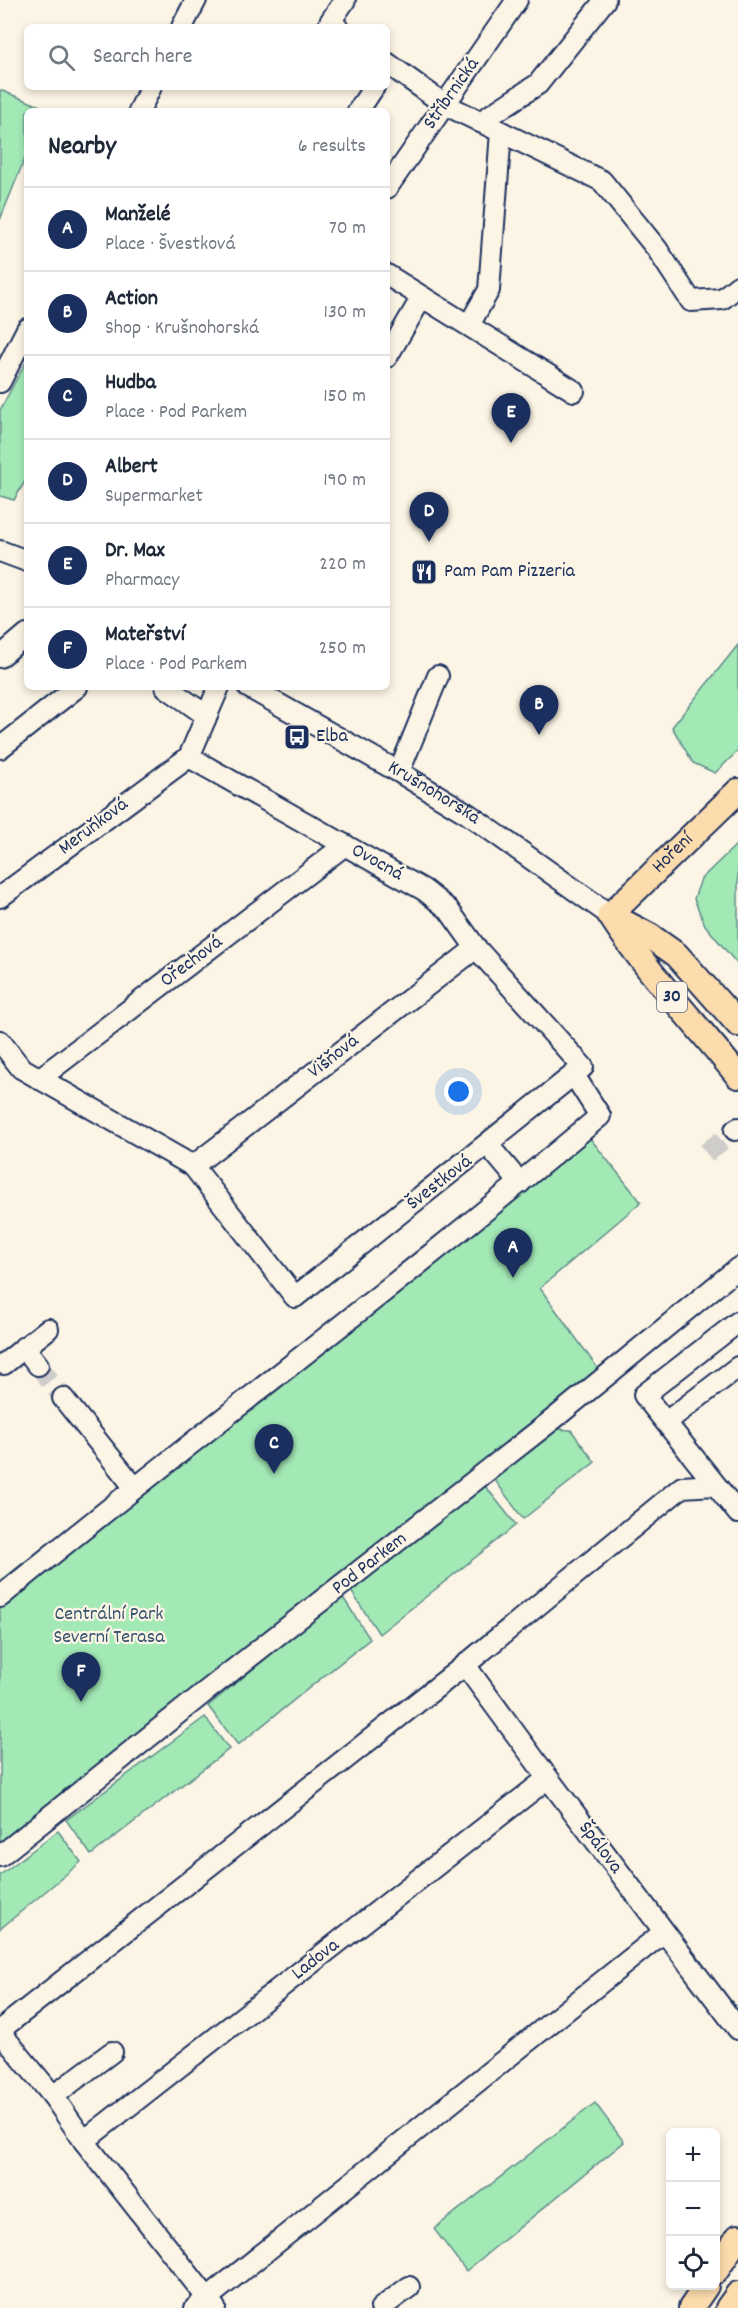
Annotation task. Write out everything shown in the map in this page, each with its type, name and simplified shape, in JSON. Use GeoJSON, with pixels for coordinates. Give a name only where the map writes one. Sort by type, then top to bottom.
{"type":"FeatureCollection","features":[{"type":"Feature","properties":{"kind":"main road","name":"Hoření"},"geometry":{"type":"LineString","coordinates":[[610,915],[738,791]]}},
{"type":"Feature","properties":{"kind":"main road","name":"Krušnohorská"},"geometry":{"type":"LineString","coordinates":[[610,915],[650,936],[677,955],[738,1024]]}},
{"type":"Feature","properties":{"kind":"main road","name":"Krušnohorská"},"geometry":{"type":"LineString","coordinates":[[610,915],[652,975],[738,1076]]}},
{"type":"Feature","properties":{"kind":"main road"},"geometry":{"type":"LineString","coordinates":[[720,2265],[738,2237]]}},
{"type":"Feature","properties":{"kind":"main road"},"geometry":{"type":"LineString","coordinates":[[691,2308],[703,2290]]}},
{"type":"Feature","properties":{"kind":"main road"},"geometry":{"type":"LineString","coordinates":[[728,2308],[738,2294]]}},
{"type":"Feature","properties":{"kind":"street"},"geometry":{"type":"LineString","coordinates":[[186,24],[196,0]]}},
{"type":"Feature","properties":{"kind":"street"},"geometry":{"type":"LineString","coordinates":[[333,24],[330,22],[345,0]]}},
{"type":"Feature","properties":{"kind":"street","name":"Stříbrnická"},"geometry":{"type":"LineString","coordinates":[[390,184],[517,0]]}},
{"type":"Feature","properties":{"kind":"street"},"geometry":{"type":"LineString","coordinates":[[480,122],[538,84],[605,0]]}},
{"type":"Feature","properties":{"kind":"street"},"geometry":{"type":"LineString","coordinates":[[390,67],[444,105],[602,182],[657,249],[691,301],[722,298],[738,286]]}},
{"type":"Feature","properties":{"kind":"street"},"geometry":{"type":"LineString","coordinates":[[140,108],[150,90]]}},
{"type":"Feature","properties":{"kind":"street"},"geometry":{"type":"LineString","coordinates":[[360,108],[373,90]]}},
{"type":"Feature","properties":{"kind":"street"},"geometry":{"type":"LineString","coordinates":[[469,326],[489,290],[501,132]]}},
{"type":"Feature","properties":{"kind":"street"},"geometry":{"type":"LineString","coordinates":[[390,277],[574,390]]}},
{"type":"Feature","properties":{"kind":"street"},"geometry":{"type":"LineString","coordinates":[[390,352],[422,297]]}},
{"type":"Feature","properties":{"kind":"street"},"geometry":{"type":"LineString","coordinates":[[0,382],[24,335]]}},
{"type":"Feature","properties":{"kind":"street"},"geometry":{"type":"LineString","coordinates":[[0,551],[24,560]]}},
{"type":"Feature","properties":{"kind":"street"},"geometry":{"type":"LineString","coordinates":[[0,657],[24,637]]}},
{"type":"Feature","properties":{"kind":"street"},"geometry":{"type":"LineString","coordinates":[[399,772],[438,675]]}},
{"type":"Feature","properties":{"kind":"street"},"geometry":{"type":"LineString","coordinates":[[0,748],[73,690]]}},
{"type":"Feature","properties":{"kind":"street"},"geometry":{"type":"LineString","coordinates":[[170,690],[207,716]]}},
{"type":"Feature","properties":{"kind":"street"},"geometry":{"type":"LineString","coordinates":[[189,757],[218,690]]}},
{"type":"Feature","properties":{"kind":"street","name":"Krušnohorská"},"geometry":{"type":"LineString","coordinates":[[253,690],[399,772],[468,814],[610,915]]}},
{"type":"Feature","properties":{"kind":"street","name":"Meruňková"},"geometry":{"type":"LineString","coordinates":[[0,897],[189,757]]}},
{"type":"Feature","properties":{"kind":"street","name":"Ovocná"},"geometry":{"type":"LineString","coordinates":[[189,757],[432,896],[448,909],[476,948],[578,1071],[600,1116],[520,1183]]}},
{"type":"Feature","properties":{"kind":"street","name":"Ořechová"},"geometry":{"type":"LineString","coordinates":[[39,1079],[345,845]]}},
{"type":"Feature","properties":{"kind":"street","name":"Višňová"},"geometry":{"type":"LineString","coordinates":[[193,1166],[476,948]]}},
{"type":"Feature","properties":{"kind":"street"},"geometry":{"type":"LineString","coordinates":[[0,1041],[21,1068],[193,1166]]}},
{"type":"Feature","properties":{"kind":"street","name":"Švestková"},"geometry":{"type":"LineString","coordinates":[[193,1166],[295,1297],[578,1071]]}},
{"type":"Feature","properties":{"kind":"street"},"geometry":{"type":"LineString","coordinates":[[0,1597],[520,1183],[488,1145]]}},
{"type":"Feature","properties":{"kind":"street","name":"Pod Parkem"},"geometry":{"type":"LineString","coordinates":[[0,1856],[201,1695],[556,1417],[738,1268]]}},
{"type":"Feature","properties":{"kind":"street"},"geometry":{"type":"LineString","coordinates":[[738,1322],[645,1395],[738,1513]]}},
{"type":"Feature","properties":{"kind":"street"},"geometry":{"type":"LineString","coordinates":[[4,1364],[48,1329]]}},
{"type":"Feature","properties":{"kind":"street"},"geometry":{"type":"LineString","coordinates":[[24,1347],[38,1365]]}},
{"type":"Feature","properties":{"kind":"street"},"geometry":{"type":"LineString","coordinates":[[666,1422],[738,1367]]}},
{"type":"Feature","properties":{"kind":"street"},"geometry":{"type":"LineString","coordinates":[[63,1398],[135,1488]]}},
{"type":"Feature","properties":{"kind":"street"},"geometry":{"type":"LineString","coordinates":[[664,1932],[205,2304],[53,2096],[0,2031],[465,1665],[682,1487],[715,1485]]}},
{"type":"Feature","properties":{"kind":"street","name":"Špálova"},"geometry":{"type":"LineString","coordinates":[[465,1665],[664,1932],[735,2019]]}},
{"type":"Feature","properties":{"kind":"street","name":"Ladova"},"geometry":{"type":"LineString","coordinates":[[84,2141],[548,1778]]}},
{"type":"Feature","properties":{"kind":"street"},"geometry":{"type":"LineString","coordinates":[[53,2096],[112,2052]]}},
{"type":"Feature","properties":{"kind":"street"},"geometry":{"type":"LineString","coordinates":[[381,2308],[409,2287]]}},
{"type":"Feature","properties":{"kind":"green space"},"geometry":{"type":"Polygon","coordinates":[[[0,90],[45,108],[24,108],[24,160],[0,220],[0,90]]]}},
{"type":"Feature","properties":{"kind":"green space"},"geometry":{"type":"Polygon","coordinates":[[[24,366],[24,483],[14,500],[0,496],[0,410],[24,366]]]}},
{"type":"Feature","properties":{"kind":"green space"},"geometry":{"type":"Polygon","coordinates":[[[738,645],[738,751],[715,773],[693,763],[672,727],[738,645]]]}},
{"type":"Feature","properties":{"kind":"green space"},"geometry":{"type":"Polygon","coordinates":[[[738,843],[738,965],[705,925],[694,899],[701,879],[738,843]]]}},
{"type":"Feature","properties":{"kind":"green space","name":"Centrální Park Severní Terasa"},"geometry":{"type":"Polygon","coordinates":[[[577,1122],[641,1202],[540,1288],[599,1370],[0,1845],[0,1581],[479,1208],[577,1122]]]}},
{"type":"Feature","properties":{"kind":"green space"},"geometry":{"type":"Polygon","coordinates":[[[557,1429],[571,1430],[595,1462],[523,1519],[494,1479],[557,1429]]]}},
{"type":"Feature","properties":{"kind":"green space"},"geometry":{"type":"Polygon","coordinates":[[[486,1487],[516,1525],[379,1634],[351,1591],[481,1488],[486,1487]]]}},
{"type":"Feature","properties":{"kind":"green space"},"geometry":{"type":"Polygon","coordinates":[[[342,1596],[370,1639],[238,1745],[208,1706],[342,1596]]]}},
{"type":"Feature","properties":{"kind":"green space"},"geometry":{"type":"Polygon","coordinates":[[[205,1717],[229,1749],[91,1855],[66,1820],[205,1717]]]}},
{"type":"Feature","properties":{"kind":"green space"},"geometry":{"type":"Polygon","coordinates":[[[58,1831],[81,1862],[0,1929],[0,1875],[58,1831]]]}},
{"type":"Feature","properties":{"kind":"green space"},"geometry":{"type":"Polygon","coordinates":[[[595,2103],[624,2142],[466,2271],[434,2229],[595,2103]]]}},
{"type":"Feature","properties":{"kind":"tunnel"},"geometry":{"type":"LineString","coordinates":[[706,1153],[735,1130]]}},
{"type":"Feature","properties":{"kind":"tunnel"},"geometry":{"type":"LineString","coordinates":[[38,1365],[63,1398]]}},
{"type":"Feature","properties":{"kind":"place","name":"Dr. Max"},"geometry":{"type":"Point","coordinates":[511,443]}},
{"type":"Feature","properties":{"kind":"place","name":"Albert"},"geometry":{"type":"Point","coordinates":[429,542]}},
{"type":"Feature","properties":{"kind":"place","name":"Pam Pam Pizzeria"},"geometry":{"type":"Point","coordinates":[424,572]}},
{"type":"Feature","properties":{"kind":"place","name":"Action"},"geometry":{"type":"Point","coordinates":[539,735]}},
{"type":"Feature","properties":{"kind":"place","name":"Elba"},"geometry":{"type":"Point","coordinates":[297,737]}},
{"type":"Feature","properties":{"kind":"place","name":"Manželé"},"geometry":{"type":"Point","coordinates":[513,1278]}},
{"type":"Feature","properties":{"kind":"place","name":"Hudba"},"geometry":{"type":"Point","coordinates":[274,1474]}},
{"type":"Feature","properties":{"kind":"place","name":"Mateřství"},"geometry":{"type":"Point","coordinates":[81,1702]}}]}
